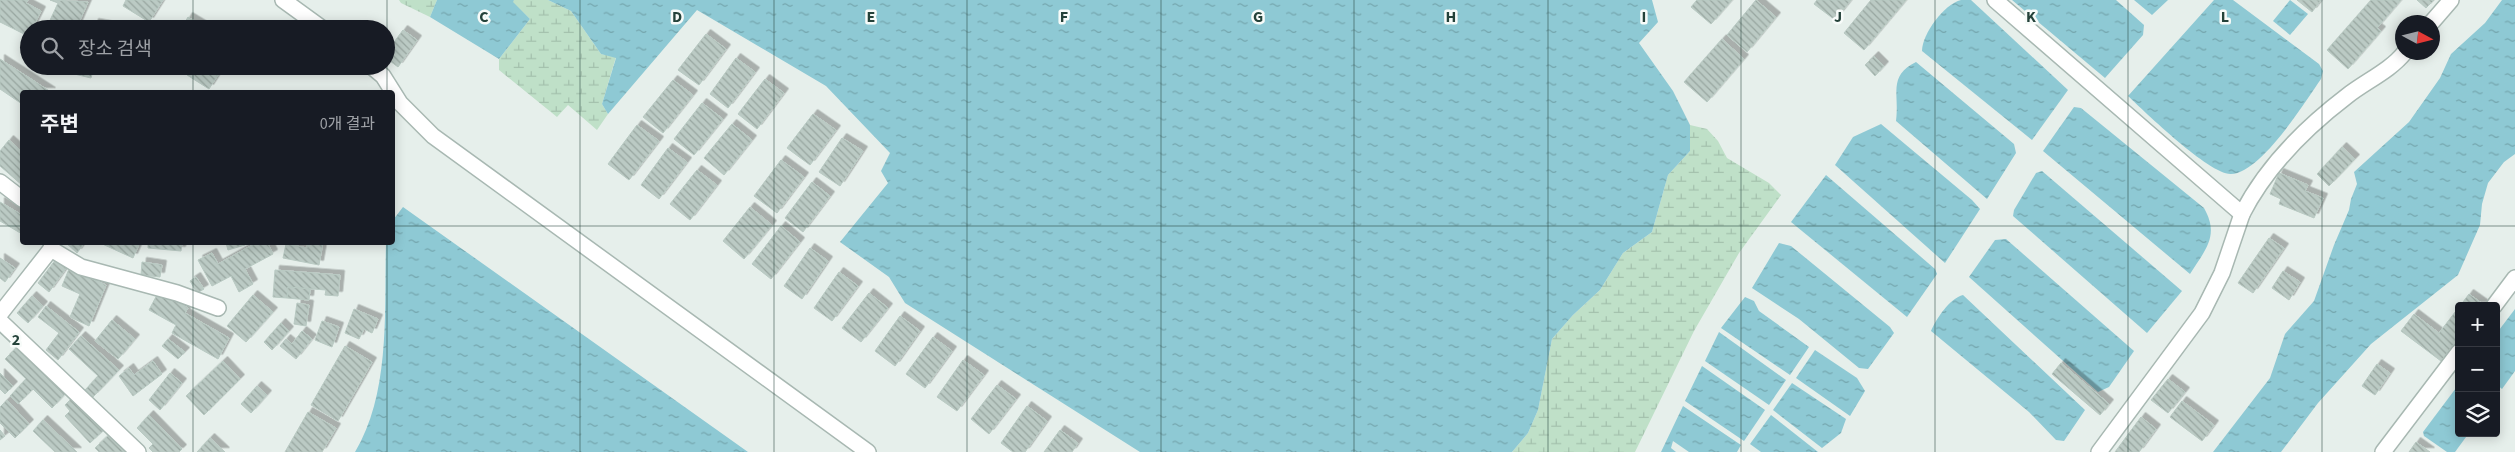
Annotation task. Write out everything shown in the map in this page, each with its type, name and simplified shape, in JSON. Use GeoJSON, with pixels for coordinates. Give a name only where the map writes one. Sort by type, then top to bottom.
{"type":"FeatureCollection","features":[{"type":"Feature","properties":{"kind":"street"},"geometry":{"type":"LineString","coordinates":[[283,0],[311,20]]}},
{"type":"Feature","properties":{"kind":"street"},"geometry":{"type":"LineString","coordinates":[[1995,0],[2242,214]]}},
{"type":"Feature","properties":{"kind":"street"},"geometry":{"type":"LineString","coordinates":[[2438,15],[2451,0]]}},
{"type":"Feature","properties":{"kind":"street"},"geometry":{"type":"LineString","coordinates":[[2098,452],[2202,313],[2222,273],[2242,214],[2254,190],[2304,131],[2348,95],[2399,60]]}},
{"type":"Feature","properties":{"kind":"street"},"geometry":{"type":"LineString","coordinates":[[382,75],[392,90]]}},
{"type":"Feature","properties":{"kind":"street"},"geometry":{"type":"LineString","coordinates":[[395,94],[433,136],[868,452]]}},
{"type":"Feature","properties":{"kind":"street"},"geometry":{"type":"LineString","coordinates":[[0,182],[20,197]]}},
{"type":"Feature","properties":{"kind":"street"},"geometry":{"type":"LineString","coordinates":[[0,314],[51,246],[81,267],[177,293],[218,308]]}},
{"type":"Feature","properties":{"kind":"street"},"geometry":{"type":"LineString","coordinates":[[2497,302],[2515,278]]}},
{"type":"Feature","properties":{"kind":"street"},"geometry":{"type":"LineString","coordinates":[[0,321],[138,452]]}},
{"type":"Feature","properties":{"kind":"street"},"geometry":{"type":"LineString","coordinates":[[2383,452],[2455,357]]}},
{"type":"Feature","properties":{"kind":"green space"},"geometry":{"type":"Polygon","coordinates":[[[399,0],[437,0],[430,17],[401,3],[399,0]]]}},
{"type":"Feature","properties":{"kind":"green space"},"geometry":{"type":"Polygon","coordinates":[[[514,0],[548,0],[571,11],[601,54],[616,57],[602,104],[608,114],[597,130],[568,105],[557,117],[499,70],[499,59],[530,19],[512,2],[514,0]]]}},
{"type":"Feature","properties":{"kind":"green space"},"geometry":{"type":"Polygon","coordinates":[[[1690,125],[1707,129],[1718,141],[1727,158],[1769,183],[1781,195],[1739,253],[1694,331],[1635,452],[1512,452],[1528,433],[1538,410],[1552,339],[1573,315],[1600,290],[1623,253],[1652,232],[1668,175],[1690,151],[1690,125]]]}},
{"type":"Feature","properties":{"kind":"water"},"geometry":{"type":"Polygon","coordinates":[[[437,0],[514,0],[513,2],[530,19],[499,59],[430,17],[437,0]]]}},
{"type":"Feature","properties":{"kind":"water"},"geometry":{"type":"Polygon","coordinates":[[[548,0],[1652,0],[1658,22],[1639,43],[1673,91],[1690,125],[1690,151],[1668,175],[1652,232],[1623,253],[1600,290],[1573,315],[1552,339],[1538,410],[1528,433],[1512,452],[1140,452],[905,303],[889,277],[840,242],[888,183],[881,171],[890,153],[826,86],[697,10],[608,114],[602,104],[616,58],[601,54],[571,11],[548,0]]]}},
{"type":"Feature","properties":{"kind":"water"},"geometry":{"type":"Polygon","coordinates":[[[1961,0],[1971,0],[2068,90],[2032,140],[1922,51],[1930,28],[1941,13],[1961,0]]]}},
{"type":"Feature","properties":{"kind":"water"},"geometry":{"type":"Polygon","coordinates":[[[2012,0],[2116,0],[2144,25],[2143,35],[2105,78],[2012,0]]]}},
{"type":"Feature","properties":{"kind":"water"},"geometry":{"type":"Polygon","coordinates":[[[2134,0],[2168,0],[2152,15],[2134,0]]]}},
{"type":"Feature","properties":{"kind":"water"},"geometry":{"type":"Polygon","coordinates":[[[2214,0],[2233,0],[2319,64],[2323,71],[2321,79],[2268,150],[2243,171],[2231,174],[2221,172],[2194,154],[2128,96],[2214,0]]]}},
{"type":"Feature","properties":{"kind":"water"},"geometry":{"type":"Polygon","coordinates":[[[2290,0],[2308,14],[2290,35],[2273,21],[2290,0]]]}},
{"type":"Feature","properties":{"kind":"water"},"geometry":{"type":"Polygon","coordinates":[[[2502,0],[2515,0],[2515,154],[2504,162],[2488,183],[2482,204],[2480,225],[2458,275],[2371,344],[2318,403],[2281,452],[2213,452],[2270,378],[2285,334],[2314,301],[2349,210],[2357,184],[2354,172],[2409,122],[2440,78],[2451,54],[2485,23],[2502,0]]]}},
{"type":"Feature","properties":{"kind":"water"},"geometry":{"type":"Polygon","coordinates":[[[1916,62],[2014,144],[2016,153],[1987,199],[1896,121],[1898,80],[1901,73],[1907,67],[1916,62]]]}},
{"type":"Feature","properties":{"kind":"water"},"geometry":{"type":"Polygon","coordinates":[[[2074,107],[2081,108],[2204,208],[2209,218],[2211,235],[2209,243],[2190,274],[2043,151],[2074,107]]]}},
{"type":"Feature","properties":{"kind":"water"},"geometry":{"type":"Polygon","coordinates":[[[1881,124],[1972,200],[1980,209],[1945,263],[1835,165],[1853,137],[1881,124]]]}},
{"type":"Feature","properties":{"kind":"water"},"geometry":{"type":"Polygon","coordinates":[[[2042,171],[2182,291],[2147,333],[2013,216],[2014,210],[2036,173],[2042,171]]]}},
{"type":"Feature","properties":{"kind":"water"},"geometry":{"type":"Polygon","coordinates":[[[1826,175],[1935,269],[1937,274],[1907,317],[1791,222],[1826,175]]]}},
{"type":"Feature","properties":{"kind":"water"},"geometry":{"type":"Polygon","coordinates":[[[403,207],[748,452],[355,452],[367,429],[380,377],[385,323],[386,245],[395,245],[395,217],[403,207]]]}},
{"type":"Feature","properties":{"kind":"water"},"geometry":{"type":"Polygon","coordinates":[[[2006,239],[2134,351],[2109,387],[2098,392],[1969,277],[1995,240],[2006,239]]]}},
{"type":"Feature","properties":{"kind":"water"},"geometry":{"type":"Polygon","coordinates":[[[1779,243],[1791,246],[1890,327],[1894,333],[1868,369],[1859,368],[1799,319],[1752,288],[1779,243]]]}},
{"type":"Feature","properties":{"kind":"water"},"geometry":{"type":"Polygon","coordinates":[[[1963,295],[2085,410],[2064,441],[2056,440],[2029,412],[1931,331],[1948,305],[1963,295]]]}},
{"type":"Feature","properties":{"kind":"water"},"geometry":{"type":"Polygon","coordinates":[[[1745,297],[1754,301],[1759,311],[1809,347],[1790,375],[1721,328],[1745,297]]]}},
{"type":"Feature","properties":{"kind":"water"},"geometry":{"type":"Polygon","coordinates":[[[2515,309],[2515,371],[2502,389],[2500,387],[2500,329],[2515,309]]]}},
{"type":"Feature","properties":{"kind":"water"},"geometry":{"type":"Polygon","coordinates":[[[1719,332],[1786,380],[1769,405],[1705,361],[1719,332]]]}},
{"type":"Feature","properties":{"kind":"water"},"geometry":{"type":"Polygon","coordinates":[[[1815,350],[1857,378],[1865,391],[1850,416],[1796,378],[1815,350]]]}},
{"type":"Feature","properties":{"kind":"water"},"geometry":{"type":"Polygon","coordinates":[[[1702,366],[1765,410],[1744,441],[1685,401],[1702,366]]]}},
{"type":"Feature","properties":{"kind":"water"},"geometry":{"type":"Polygon","coordinates":[[[1792,383],[1846,419],[1841,433],[1822,448],[1773,410],[1792,383]]]}},
{"type":"Feature","properties":{"kind":"water"},"geometry":{"type":"Polygon","coordinates":[[[2455,389],[2455,437],[2466,437],[2455,452],[2447,452],[2424,436],[2423,432],[2455,389]]]}},
{"type":"Feature","properties":{"kind":"water"},"geometry":{"type":"Polygon","coordinates":[[[1683,406],[1741,445],[1737,452],[1689,452],[1673,441],[1671,448],[1676,452],[1661,452],[1683,406]]]}},
{"type":"Feature","properties":{"kind":"water"},"geometry":{"type":"Polygon","coordinates":[[[1771,415],[1818,452],[1761,452],[1750,444],[1771,415]]]}},
{"type":"Feature","properties":{"kind":"building"},"geometry":{"type":"Polygon","coordinates":[[[0,0],[28,0],[26,3],[41,11],[36,20],[20,20],[20,32],[0,22],[0,0]]]}},
{"type":"Feature","properties":{"kind":"building"},"geometry":{"type":"Polygon","coordinates":[[[50,0],[88,2],[80,20],[50,20],[58,3],[50,0]]]}},
{"type":"Feature","properties":{"kind":"building"},"geometry":{"type":"Polygon","coordinates":[[[126,0],[163,0],[150,20],[146,20],[123,6],[126,0]]]}},
{"type":"Feature","properties":{"kind":"building"},"geometry":{"type":"Polygon","coordinates":[[[1697,0],[1732,0],[1711,24],[1691,7],[1697,0]]]}},
{"type":"Feature","properties":{"kind":"building"},"geometry":{"type":"Polygon","coordinates":[[[1756,0],[1776,17],[1747,52],[1727,35],[1756,0]]]}},
{"type":"Feature","properties":{"kind":"building"},"geometry":{"type":"Polygon","coordinates":[[[1817,0],[1851,0],[1835,20],[1814,4],[1817,0]]]}},
{"type":"Feature","properties":{"kind":"building"},"geometry":{"type":"Polygon","coordinates":[[[1871,0],[1906,0],[1864,50],[1844,33],[1871,0]]]}},
{"type":"Feature","properties":{"kind":"building"},"geometry":{"type":"Polygon","coordinates":[[[2297,0],[2321,0],[2312,12],[2297,0]]]}},
{"type":"Feature","properties":{"kind":"building"},"geometry":{"type":"Polygon","coordinates":[[[2371,0],[2401,0],[2377,28],[2381,31],[2348,69],[2327,50],[2371,0]]]}},
{"type":"Feature","properties":{"kind":"building"},"geometry":{"type":"Polygon","coordinates":[[[2417,0],[2434,0],[2426,8],[2417,0]]]}},
{"type":"Feature","properties":{"kind":"building"},"geometry":{"type":"Polygon","coordinates":[[[403,30],[417,40],[398,67],[395,65],[395,41],[403,30]]]}},
{"type":"Feature","properties":{"kind":"building"},"geometry":{"type":"Polygon","coordinates":[[[706,34],[726,49],[699,85],[678,70],[706,34]]]}},
{"type":"Feature","properties":{"kind":"building"},"geometry":{"type":"Polygon","coordinates":[[[1722,39],[1744,59],[1707,102],[1684,82],[1722,39]]]}},
{"type":"Feature","properties":{"kind":"building"},"geometry":{"type":"Polygon","coordinates":[[[1874,56],[1884,66],[1875,76],[1865,65],[1874,56]]]}},
{"type":"Feature","properties":{"kind":"building"},"geometry":{"type":"Polygon","coordinates":[[[736,58],[755,72],[728,108],[710,94],[736,58]]]}},
{"type":"Feature","properties":{"kind":"building"},"geometry":{"type":"Polygon","coordinates":[[[0,59],[20,72],[20,75],[25,75],[48,90],[20,90],[20,103],[0,89],[0,59]]]}},
{"type":"Feature","properties":{"kind":"building"},"geometry":{"type":"Polygon","coordinates":[[[78,75],[92,75],[91,78],[78,75]]]}},
{"type":"Feature","properties":{"kind":"building"},"geometry":{"type":"Polygon","coordinates":[[[187,75],[218,75],[209,89],[187,75]]]}},
{"type":"Feature","properties":{"kind":"building"},"geometry":{"type":"Polygon","coordinates":[[[765,79],[784,93],[757,129],[738,114],[765,79]]]}},
{"type":"Feature","properties":{"kind":"building"},"geometry":{"type":"Polygon","coordinates":[[[673,80],[693,95],[663,133],[643,117],[673,80]]]}},
{"type":"Feature","properties":{"kind":"building"},"geometry":{"type":"Polygon","coordinates":[[[702,103],[723,119],[694,155],[674,139],[702,103]]]}},
{"type":"Feature","properties":{"kind":"building"},"geometry":{"type":"Polygon","coordinates":[[[813,114],[836,130],[810,165],[787,148],[813,114]]]}},
{"type":"Feature","properties":{"kind":"building"},"geometry":{"type":"Polygon","coordinates":[[[732,124],[752,140],[724,175],[704,158],[732,124]]]}},
{"type":"Feature","properties":{"kind":"building"},"geometry":{"type":"Polygon","coordinates":[[[637,125],[659,141],[629,180],[608,164],[637,125]]]}},
{"type":"Feature","properties":{"kind":"building"},"geometry":{"type":"Polygon","coordinates":[[[842,138],[863,151],[840,186],[819,172],[842,138]]]}},
{"type":"Feature","properties":{"kind":"building"},"geometry":{"type":"Polygon","coordinates":[[[9,140],[20,150],[20,183],[0,166],[0,151],[9,140]]]}},
{"type":"Feature","properties":{"kind":"building"},"geometry":{"type":"Polygon","coordinates":[[[2342,147],[2355,159],[2329,186],[2317,174],[2342,147]]]}},
{"type":"Feature","properties":{"kind":"building"},"geometry":{"type":"Polygon","coordinates":[[[668,148],[687,162],[659,199],[641,185],[668,148]]]}},
{"type":"Feature","properties":{"kind":"building"},"geometry":{"type":"Polygon","coordinates":[[[781,160],[804,177],[777,213],[754,196],[781,160]]]}},
{"type":"Feature","properties":{"kind":"building"},"geometry":{"type":"Polygon","coordinates":[[[697,170],[717,185],[690,220],[670,204],[697,170]]]}},
{"type":"Feature","properties":{"kind":"building"},"geometry":{"type":"Polygon","coordinates":[[[2279,173],[2308,185],[2305,191],[2323,198],[2314,218],[2279,204],[2281,199],[2270,194],[2279,173]]]}},
{"type":"Feature","properties":{"kind":"building"},"geometry":{"type":"Polygon","coordinates":[[[812,182],[830,196],[803,232],[785,218],[812,182]]]}},
{"type":"Feature","properties":{"kind":"building"},"geometry":{"type":"Polygon","coordinates":[[[0,202],[20,214],[20,233],[0,221],[0,202]]]}},
{"type":"Feature","properties":{"kind":"building"},"geometry":{"type":"Polygon","coordinates":[[[750,207],[772,225],[744,259],[723,241],[750,207]]]}},
{"type":"Feature","properties":{"kind":"building"},"geometry":{"type":"Polygon","coordinates":[[[781,226],[800,242],[771,279],[752,264],[781,226]]]}},
{"type":"Feature","properties":{"kind":"building"},"geometry":{"type":"Polygon","coordinates":[[[2269,238],[2284,248],[2253,293],[2238,283],[2269,238]]]}},
{"type":"Feature","properties":{"kind":"building"},"geometry":{"type":"Polygon","coordinates":[[[68,245],[83,245],[77,253],[68,245]]]}},
{"type":"Feature","properties":{"kind":"building"},"geometry":{"type":"Polygon","coordinates":[[[105,245],[139,245],[133,258],[105,245]]]}},
{"type":"Feature","properties":{"kind":"building"},"geometry":{"type":"Polygon","coordinates":[[[148,245],[182,245],[181,251],[148,248],[148,245]]]}},
{"type":"Feature","properties":{"kind":"building"},"geometry":{"type":"Polygon","coordinates":[[[227,245],[245,245],[228,250],[227,245]]]}},
{"type":"Feature","properties":{"kind":"building"},"geometry":{"type":"Polygon","coordinates":[[[253,245],[268,245],[273,254],[245,269],[253,284],[239,292],[231,276],[212,286],[198,260],[212,253],[218,264],[253,245]]]}},
{"type":"Feature","properties":{"kind":"building"},"geometry":{"type":"Polygon","coordinates":[[[286,245],[307,248],[308,245],[322,245],[319,265],[283,258],[286,245]]]}},
{"type":"Feature","properties":{"kind":"building"},"geometry":{"type":"Polygon","coordinates":[[[810,248],[828,261],[802,299],[784,286],[810,248]]]}},
{"type":"Feature","properties":{"kind":"building"},"geometry":{"type":"Polygon","coordinates":[[[0,258],[15,268],[5,282],[0,278],[0,258]]]}},
{"type":"Feature","properties":{"kind":"building"},"geometry":{"type":"Polygon","coordinates":[[[56,259],[67,267],[49,292],[38,283],[56,259]]]}},
{"type":"Feature","properties":{"kind":"building"},"geometry":{"type":"Polygon","coordinates":[[[142,262],[162,265],[160,277],[141,275],[142,262]]]}},
{"type":"Feature","properties":{"kind":"building"},"geometry":{"type":"Polygon","coordinates":[[[69,269],[106,285],[89,326],[70,317],[80,294],[62,286],[69,269]]]}},
{"type":"Feature","properties":{"kind":"building"},"geometry":{"type":"Polygon","coordinates":[[[275,270],[340,275],[338,296],[325,295],[326,290],[288,287],[287,298],[273,297],[275,270]]]}},
{"type":"Feature","properties":{"kind":"building"},"geometry":{"type":"Polygon","coordinates":[[[2283,271],[2300,282],[2289,300],[2272,288],[2283,271]]]}},
{"type":"Feature","properties":{"kind":"building"},"geometry":{"type":"Polygon","coordinates":[[[839,272],[858,286],[832,321],[814,308],[839,272]]]}},
{"type":"Feature","properties":{"kind":"building"},"geometry":{"type":"Polygon","coordinates":[[[196,277],[204,289],[197,293],[190,281],[196,277]]]}},
{"type":"Feature","properties":{"kind":"building"},"geometry":{"type":"Polygon","coordinates":[[[288,287],[310,289],[309,300],[287,298],[288,287]]]}},
{"type":"Feature","properties":{"kind":"building"},"geometry":{"type":"Polygon","coordinates":[[[159,291],[188,308],[185,313],[229,338],[218,359],[172,333],[176,325],[149,310],[159,291]]]}},
{"type":"Feature","properties":{"kind":"building"},"geometry":{"type":"Polygon","coordinates":[[[869,293],[888,308],[861,342],[842,328],[869,293]]]}},
{"type":"Feature","properties":{"kind":"building"},"geometry":{"type":"Polygon","coordinates":[[[2469,294],[2480,302],[2463,302],[2469,294]]]}},
{"type":"Feature","properties":{"kind":"building"},"geometry":{"type":"Polygon","coordinates":[[[253,295],[273,312],[246,342],[227,326],[253,295]]]}},
{"type":"Feature","properties":{"kind":"building"},"geometry":{"type":"Polygon","coordinates":[[[32,296],[43,306],[28,323],[17,313],[32,296]]]}},
{"type":"Feature","properties":{"kind":"building"},"geometry":{"type":"Polygon","coordinates":[[[297,303],[309,305],[306,326],[294,324],[297,303]]]}},
{"type":"Feature","properties":{"kind":"building"},"geometry":{"type":"Polygon","coordinates":[[[46,306],[79,332],[58,360],[46,350],[59,333],[38,317],[46,306]]]}},
{"type":"Feature","properties":{"kind":"building"},"geometry":{"type":"Polygon","coordinates":[[[354,309],[378,319],[372,333],[364,329],[359,339],[345,333],[354,309]]]}},
{"type":"Feature","properties":{"kind":"building"},"geometry":{"type":"Polygon","coordinates":[[[2455,312],[2455,342],[2441,361],[2401,331],[2414,314],[2439,333],[2455,312]]]}},
{"type":"Feature","properties":{"kind":"building"},"geometry":{"type":"Polygon","coordinates":[[[900,316],[920,331],[895,366],[875,351],[900,316]]]}},
{"type":"Feature","properties":{"kind":"building"},"geometry":{"type":"Polygon","coordinates":[[[112,320],[135,339],[118,359],[95,341],[112,320]]]}},
{"type":"Feature","properties":{"kind":"building"},"geometry":{"type":"Polygon","coordinates":[[[322,321],[339,327],[332,347],[315,340],[322,321]]]}},
{"type":"Feature","properties":{"kind":"building"},"geometry":{"type":"Polygon","coordinates":[[[281,323],[289,331],[272,350],[264,342],[281,323]]]}},
{"type":"Feature","properties":{"kind":"building"},"geometry":{"type":"Polygon","coordinates":[[[302,331],[312,339],[296,359],[280,346],[286,339],[292,344],[302,331]]]}},
{"type":"Feature","properties":{"kind":"building"},"geometry":{"type":"Polygon","coordinates":[[[81,336],[119,370],[93,397],[85,390],[98,376],[69,349],[81,336]]]}},
{"type":"Feature","properties":{"kind":"building"},"geometry":{"type":"Polygon","coordinates":[[[933,337],[952,351],[925,388],[906,374],[933,337]]]}},
{"type":"Feature","properties":{"kind":"building"},"geometry":{"type":"Polygon","coordinates":[[[168,339],[185,352],[178,359],[162,346],[168,339]]]}},
{"type":"Feature","properties":{"kind":"building"},"geometry":{"type":"Polygon","coordinates":[[[345,346],[372,362],[338,421],[311,405],[345,346]]]}},
{"type":"Feature","properties":{"kind":"building"},"geometry":{"type":"Polygon","coordinates":[[[17,347],[65,394],[52,408],[33,389],[18,404],[10,396],[26,379],[5,359],[17,347]]]}},
{"type":"Feature","properties":{"kind":"building"},"geometry":{"type":"Polygon","coordinates":[[[963,360],[984,375],[957,411],[937,397],[963,360]]]}},
{"type":"Feature","properties":{"kind":"building"},"geometry":{"type":"Polygon","coordinates":[[[153,361],[162,374],[133,396],[119,376],[129,368],[134,375],[153,361]]]}},
{"type":"Feature","properties":{"kind":"building"},"geometry":{"type":"Polygon","coordinates":[[[223,361],[240,379],[204,415],[186,396],[223,361]]]}},
{"type":"Feature","properties":{"kind":"building"},"geometry":{"type":"Polygon","coordinates":[[[2061,363],[2109,404],[2100,415],[2052,374],[2061,363]]]}},
{"type":"Feature","properties":{"kind":"building"},"geometry":{"type":"Polygon","coordinates":[[[2377,364],[2390,373],[2375,395],[2362,386],[2377,364]]]}},
{"type":"Feature","properties":{"kind":"building"},"geometry":{"type":"Polygon","coordinates":[[[0,373],[13,386],[5,394],[0,389],[0,373]]]}},
{"type":"Feature","properties":{"kind":"building"},"geometry":{"type":"Polygon","coordinates":[[[170,373],[182,383],[160,410],[149,400],[170,373]]]}},
{"type":"Feature","properties":{"kind":"building"},"geometry":{"type":"Polygon","coordinates":[[[2168,379],[2185,392],[2168,413],[2151,400],[2168,379]]]}},
{"type":"Feature","properties":{"kind":"building"},"geometry":{"type":"Polygon","coordinates":[[[997,385],[1016,399],[989,434],[971,419],[997,385]]]}},
{"type":"Feature","properties":{"kind":"building"},"geometry":{"type":"Polygon","coordinates":[[[257,386],[267,395],[251,413],[241,404],[257,386]]]}},
{"type":"Feature","properties":{"kind":"building"},"geometry":{"type":"Polygon","coordinates":[[[72,398],[106,428],[90,443],[65,416],[70,411],[65,405],[72,398]]]}},
{"type":"Feature","properties":{"kind":"building"},"geometry":{"type":"Polygon","coordinates":[[[7,400],[29,424],[15,438],[0,423],[0,407],[7,400]]]}},
{"type":"Feature","properties":{"kind":"building"},"geometry":{"type":"Polygon","coordinates":[[[2182,401],[2214,425],[2202,441],[2170,417],[2182,401]]]}},
{"type":"Feature","properties":{"kind":"building"},"geometry":{"type":"Polygon","coordinates":[[[1027,406],[1047,421],[1025,452],[1013,452],[1001,443],[1027,406]]]}},
{"type":"Feature","properties":{"kind":"building"},"geometry":{"type":"Polygon","coordinates":[[[308,412],[336,428],[322,452],[285,452],[308,412]]]}},
{"type":"Feature","properties":{"kind":"building"},"geometry":{"type":"Polygon","coordinates":[[[149,415],[182,449],[179,452],[153,452],[149,448],[153,444],[137,428],[149,415]]]}},
{"type":"Feature","properties":{"kind":"building"},"geometry":{"type":"Polygon","coordinates":[[[2141,417],[2156,429],[2139,452],[2115,452],[2141,417]]]}},
{"type":"Feature","properties":{"kind":"building"},"geometry":{"type":"Polygon","coordinates":[[[43,420],[77,452],[55,452],[33,431],[43,420]]]}},
{"type":"Feature","properties":{"kind":"building"},"geometry":{"type":"Polygon","coordinates":[[[0,430],[5,436],[0,440],[0,430]]]}},
{"type":"Feature","properties":{"kind":"building"},"geometry":{"type":"Polygon","coordinates":[[[1060,430],[1078,443],[1072,452],[1044,452],[1060,430]]]}},
{"type":"Feature","properties":{"kind":"building"},"geometry":{"type":"Polygon","coordinates":[[[110,434],[128,452],[99,452],[95,448],[110,434]]]}},
{"type":"Feature","properties":{"kind":"building"},"geometry":{"type":"Polygon","coordinates":[[[210,438],[225,452],[197,452],[210,438]]]}},
{"type":"Feature","properties":{"kind":"building"},"geometry":{"type":"Polygon","coordinates":[[[2416,442],[2430,452],[2409,452],[2416,442]]]}}]}
